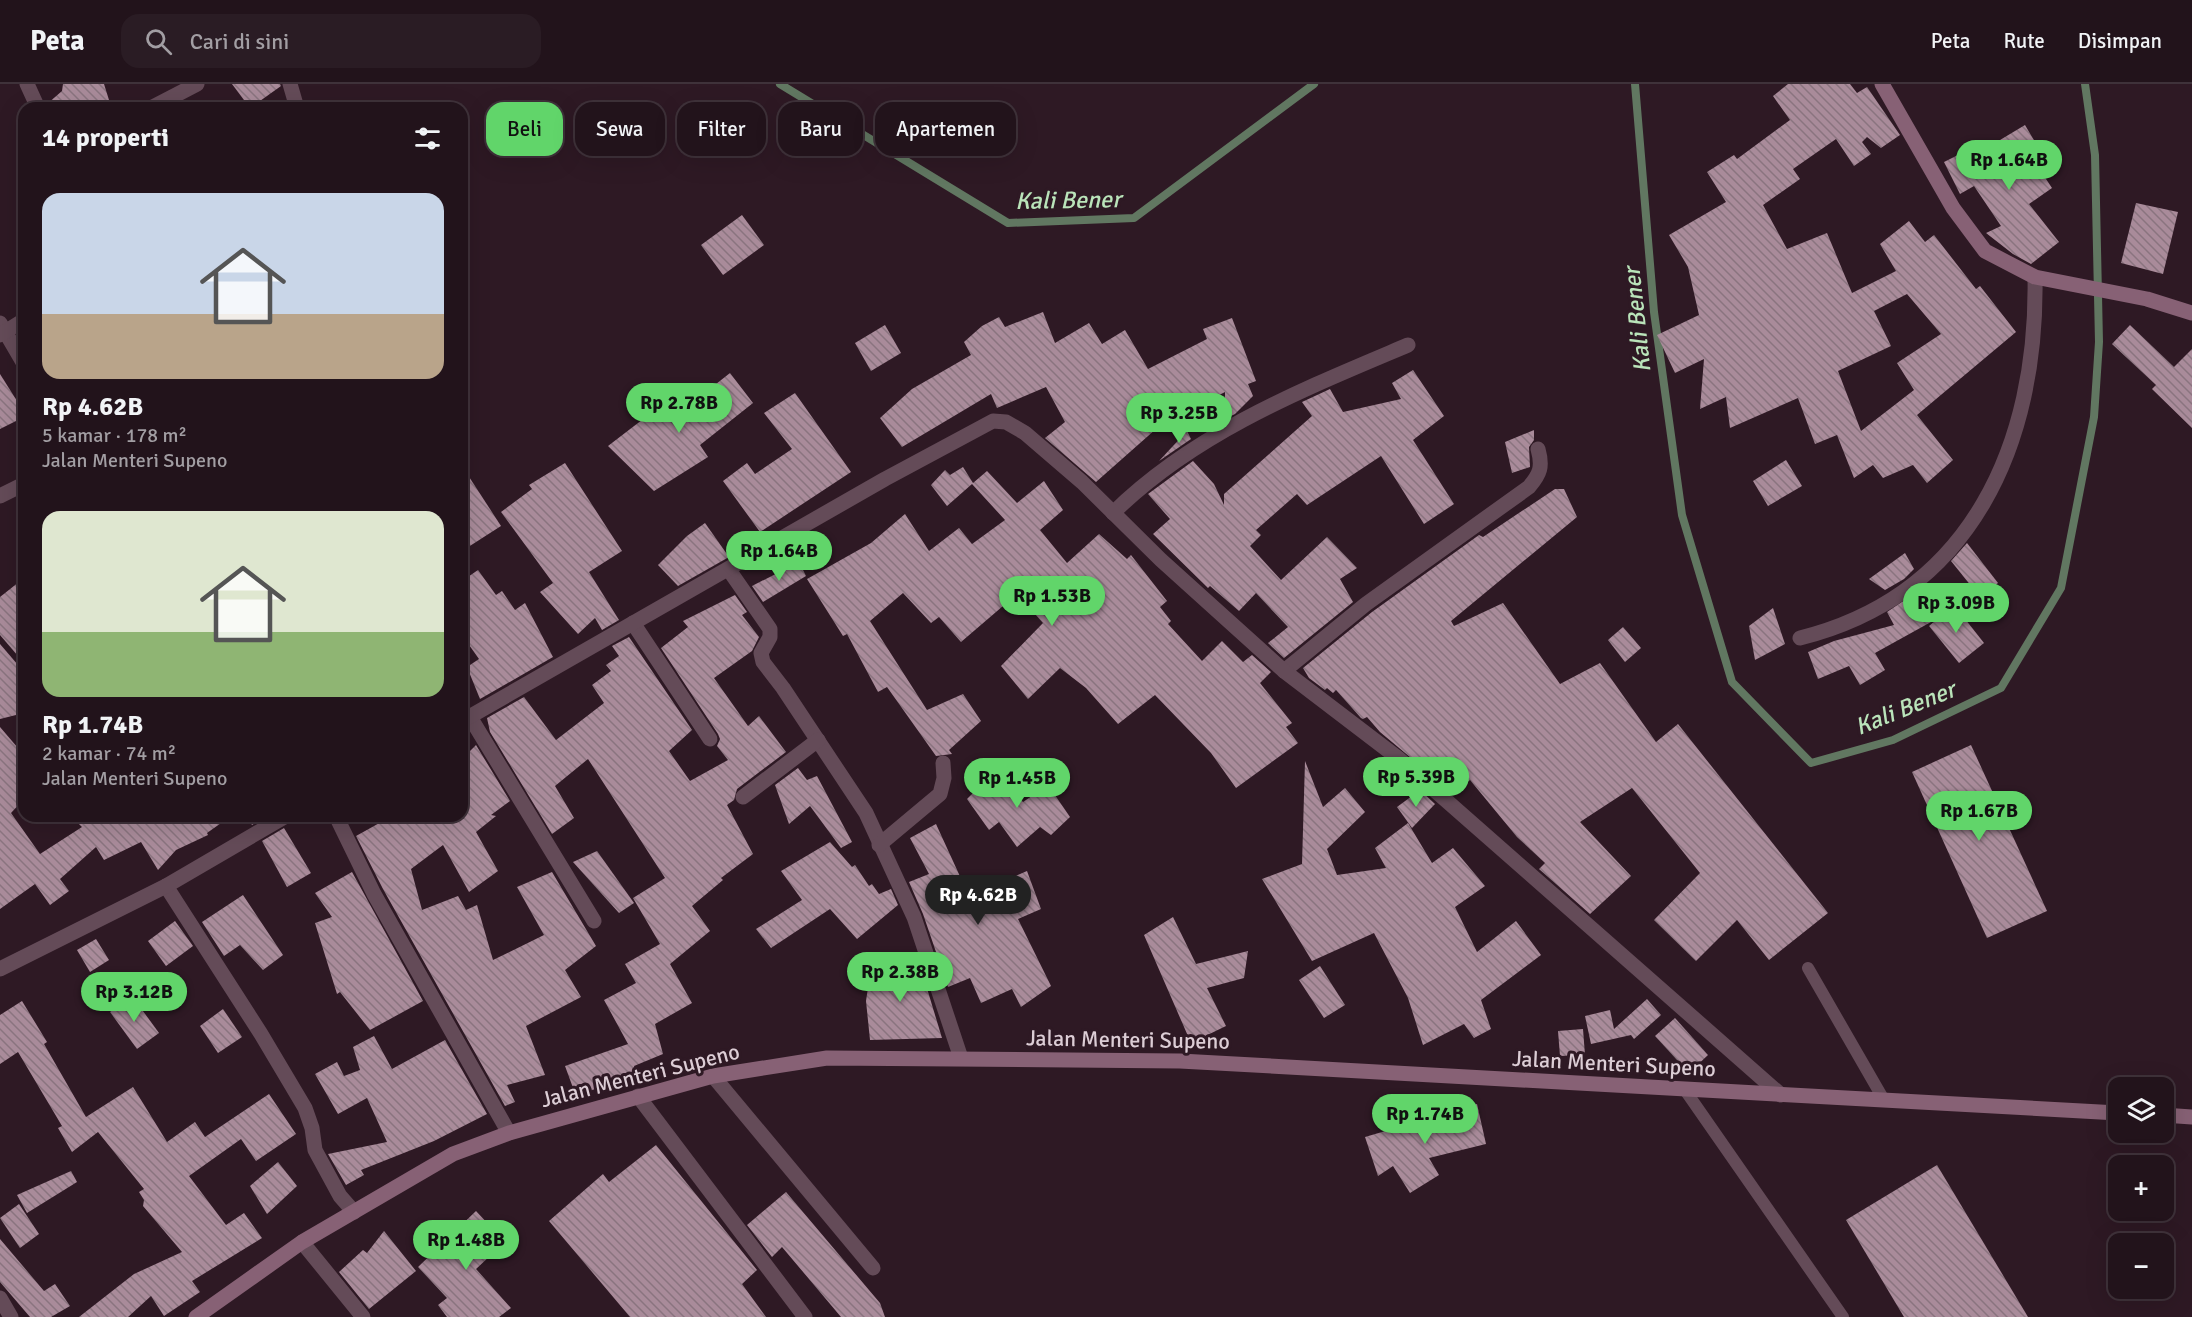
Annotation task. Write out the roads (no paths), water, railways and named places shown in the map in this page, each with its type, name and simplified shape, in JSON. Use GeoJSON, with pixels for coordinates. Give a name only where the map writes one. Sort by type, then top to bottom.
{"type":"FeatureCollection","features":[{"type":"Feature","properties":{"kind":"main road"},"geometry":{"type":"LineString","coordinates":[[1882,84],[1953,208],[1985,250],[2042,278],[2147,299],[2192,313]]}},
{"type":"Feature","properties":{"kind":"main road","name":"Jalan Menteri Supeno"},"geometry":{"type":"LineString","coordinates":[[196,1317],[302,1242],[453,1154],[509,1133],[712,1076],[826,1058],[1180,1061],[2108,1112]]}},
{"type":"Feature","properties":{"kind":"main road"},"geometry":{"type":"LineString","coordinates":[[2174,1116],[2192,1117]]}},
{"type":"Feature","properties":{"kind":"street"},"geometry":{"type":"LineString","coordinates":[[27,84],[35,102]]}},
{"type":"Feature","properties":{"kind":"street"},"geometry":{"type":"LineString","coordinates":[[162,102],[197,84]]}},
{"type":"Feature","properties":{"kind":"street"},"geometry":{"type":"LineString","coordinates":[[290,84],[295,102]]}},
{"type":"Feature","properties":{"kind":"street"},"geometry":{"type":"LineString","coordinates":[[1800,638],[1834,630],[1883,607],[1912,587],[1968,525],[1996,484],[2014,441],[2024,402],[2042,278]]}},
{"type":"Feature","properties":{"kind":"street"},"geometry":{"type":"LineString","coordinates":[[18,323],[2,330],[18,355]]}},
{"type":"Feature","properties":{"kind":"street"},"geometry":{"type":"LineString","coordinates":[[1113,513],[1182,456],[1220,433],[1296,393],[1408,345]]}},
{"type":"Feature","properties":{"kind":"street"},"geometry":{"type":"LineString","coordinates":[[468,718],[885,479],[993,422],[1006,422],[1025,433],[1082,482],[1284,671],[1398,758],[1781,1095]]}},
{"type":"Feature","properties":{"kind":"street"},"geometry":{"type":"LineString","coordinates":[[1284,671],[1366,603],[1529,488],[1539,475],[1542,464],[1538,449]]}},
{"type":"Feature","properties":{"kind":"street"},"geometry":{"type":"LineString","coordinates":[[0,496],[18,487]]}},
{"type":"Feature","properties":{"kind":"street"},"geometry":{"type":"LineString","coordinates":[[729,570],[768,623],[771,633],[761,653],[763,662],[866,813],[914,917],[961,1058]]}},
{"type":"Feature","properties":{"kind":"street"},"geometry":{"type":"LineString","coordinates":[[633,623],[710,739]]}},
{"type":"Feature","properties":{"kind":"street"},"geometry":{"type":"LineString","coordinates":[[468,722],[594,921]]}},
{"type":"Feature","properties":{"kind":"street"},"geometry":{"type":"LineString","coordinates":[[743,797],[818,740]]}},
{"type":"Feature","properties":{"kind":"street"},"geometry":{"type":"LineString","coordinates":[[879,845],[940,794],[944,778],[943,763]]}},
{"type":"Feature","properties":{"kind":"street"},"geometry":{"type":"LineString","coordinates":[[0,969],[166,886],[276,822]]}},
{"type":"Feature","properties":{"kind":"street"},"geometry":{"type":"LineString","coordinates":[[339,822],[374,894],[509,1133]]}},
{"type":"Feature","properties":{"kind":"street"},"geometry":{"type":"LineString","coordinates":[[166,886],[261,1034],[305,1108],[312,1128],[315,1150],[340,1196],[354,1212]]}},
{"type":"Feature","properties":{"kind":"street"},"geometry":{"type":"LineString","coordinates":[[712,1076],[873,1268]]}},
{"type":"Feature","properties":{"kind":"street"},"geometry":{"type":"LineString","coordinates":[[638,1096],[805,1317]]}},
{"type":"Feature","properties":{"kind":"street"},"geometry":{"type":"LineString","coordinates":[[302,1242],[363,1317]]}},
{"type":"Feature","properties":{"kind":"street"},"geometry":{"type":"LineString","coordinates":[[0,1298],[11,1317]]}},
{"type":"Feature","properties":{"kind":"lane"},"geometry":{"type":"LineString","coordinates":[[1808,968],[1884,1100]]}},
{"type":"Feature","properties":{"kind":"lane"},"geometry":{"type":"LineString","coordinates":[[1685,1090],[1843,1317]]}},
{"type":"Feature","properties":{"kind":"waterway","name":"Kali Bener"},"geometry":{"type":"LineString","coordinates":[[780,84],[1008,223],[1134,218],[1314,84]]}},
{"type":"Feature","properties":{"kind":"waterway","name":"Kali Bener"},"geometry":{"type":"LineString","coordinates":[[1635,84],[1654,312],[1682,515],[1732,682],[1811,763],[1893,740],[2001,688],[2061,588],[2094,417],[2099,342],[2095,155],[2085,84]]}}]}
